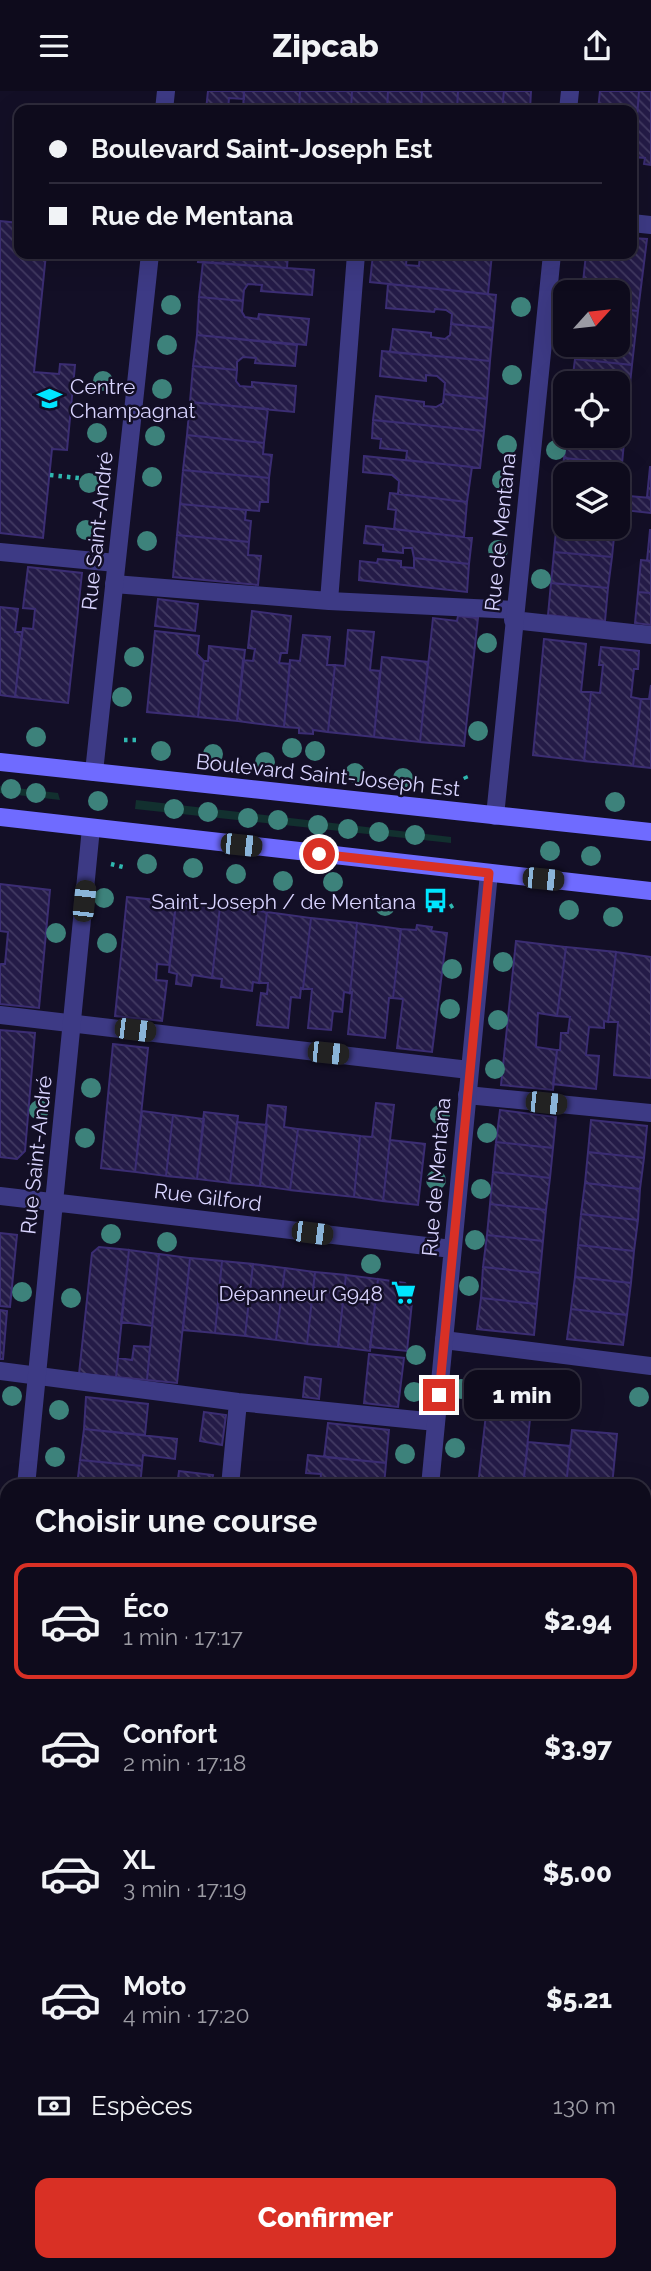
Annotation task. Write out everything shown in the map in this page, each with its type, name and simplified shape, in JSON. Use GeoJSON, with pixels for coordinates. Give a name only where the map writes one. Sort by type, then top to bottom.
{"type":"FeatureCollection","features":[{"type":"Feature","properties":{"kind":"main road","name":"Boulevard Saint-Joseph Est"},"geometry":{"type":"LineString","coordinates":[[0,762],[651,832]]}},
{"type":"Feature","properties":{"kind":"main road"},"geometry":{"type":"LineString","coordinates":[[0,817],[651,891]]}},
{"type":"Feature","properties":{"kind":"street","name":"Rue Saint-André"},"geometry":{"type":"LineString","coordinates":[[94,772],[148,259]]}},
{"type":"Feature","properties":{"kind":"street"},"geometry":{"type":"LineString","coordinates":[[328,601],[356,259]]}},
{"type":"Feature","properties":{"kind":"street","name":"Rue de Mentana"},"geometry":{"type":"LineString","coordinates":[[495,816],[551,259]]}},
{"type":"Feature","properties":{"kind":"street"},"geometry":{"type":"LineString","coordinates":[[0,552],[116,563]]}},
{"type":"Feature","properties":{"kind":"street"},"geometry":{"type":"LineString","coordinates":[[114,584],[514,615],[651,635]]}},
{"type":"Feature","properties":{"kind":"street","name":"Rue Saint-André"},"geometry":{"type":"LineString","coordinates":[[27,1479],[91,828]]}},
{"type":"Feature","properties":{"kind":"street","name":"Rue de Mentana"},"geometry":{"type":"LineString","coordinates":[[431,1479],[489,873]]}},
{"type":"Feature","properties":{"kind":"street"},"geometry":{"type":"LineString","coordinates":[[0,1015],[469,1070]]}},
{"type":"Feature","properties":{"kind":"street"},"geometry":{"type":"LineString","coordinates":[[467,1095],[651,1113]]}},
{"type":"Feature","properties":{"kind":"street","name":"Rue Gilford"},"geometry":{"type":"LineString","coordinates":[[0,1196],[452,1249]]}},
{"type":"Feature","properties":{"kind":"street"},"geometry":{"type":"LineString","coordinates":[[444,1341],[651,1366]]}},
{"type":"Feature","properties":{"kind":"street"},"geometry":{"type":"LineString","coordinates":[[0,1371],[238,1402],[436,1422]]}},
{"type":"Feature","properties":{"kind":"street"},"geometry":{"type":"LineString","coordinates":[[231,1479],[238,1402]]}},
{"type":"Feature","properties":{"kind":"street"},"geometry":{"type":"LineString","coordinates":[[651,1578],[651,1584]]}},
{"type":"Feature","properties":{"kind":"path"},"geometry":{"type":"LineString","coordinates":[[50,475],[97,480]]}},
{"type":"Feature","properties":{"kind":"path"},"geometry":{"type":"LineString","coordinates":[[122,740],[137,740]]}},
{"type":"Feature","properties":{"kind":"path"},"geometry":{"type":"LineString","coordinates":[[465,776],[468,783]]}},
{"type":"Feature","properties":{"kind":"green space"},"geometry":{"type":"Polygon","coordinates":[[[0,786],[58,793],[60,800],[0,793],[0,786]]]}},
{"type":"Feature","properties":{"kind":"green space"},"geometry":{"type":"Polygon","coordinates":[[[136,800],[451,837],[451,843],[135,809],[136,800]]]}},
{"type":"Feature","properties":{"kind":"building"},"geometry":{"type":"Polygon","coordinates":[[[208,91],[244,91],[244,99],[229,98],[228,105],[207,105],[208,91]]]}},
{"type":"Feature","properties":{"kind":"building"},"geometry":{"type":"Polygon","coordinates":[[[244,91],[300,91],[299,105],[243,105],[244,91]]]}},
{"type":"Feature","properties":{"kind":"building"},"geometry":{"type":"Polygon","coordinates":[[[300,91],[352,91],[351,105],[299,105],[300,91]]]}},
{"type":"Feature","properties":{"kind":"building"},"geometry":{"type":"Polygon","coordinates":[[[352,91],[388,91],[387,105],[351,105],[352,91]]]}},
{"type":"Feature","properties":{"kind":"building"},"geometry":{"type":"Polygon","coordinates":[[[388,91],[422,91],[421,105],[387,105],[388,91]]]}},
{"type":"Feature","properties":{"kind":"building"},"geometry":{"type":"Polygon","coordinates":[[[422,91],[458,91],[457,105],[421,105],[422,91]]]}},
{"type":"Feature","properties":{"kind":"building"},"geometry":{"type":"Polygon","coordinates":[[[458,91],[504,91],[503,105],[457,105],[458,91]]]}},
{"type":"Feature","properties":{"kind":"building"},"geometry":{"type":"Polygon","coordinates":[[[504,91],[531,91],[530,105],[503,105],[504,91]]]}},
{"type":"Feature","properties":{"kind":"building"},"geometry":{"type":"Polygon","coordinates":[[[600,91],[639,91],[637,117],[637,105],[599,105],[600,91]]]}},
{"type":"Feature","properties":{"kind":"building"},"geometry":{"type":"Polygon","coordinates":[[[639,91],[651,91],[651,165],[644,164],[645,158],[637,157],[639,91]]]}},
{"type":"Feature","properties":{"kind":"building"},"geometry":{"type":"Polygon","coordinates":[[[0,221],[14,222],[14,259],[45,259],[34,372],[59,374],[60,364],[75,365],[67,450],[52,449],[43,538],[0,533],[0,221]]]}},
{"type":"Feature","properties":{"kind":"building"},"geometry":{"type":"Polygon","coordinates":[[[637,238],[647,239],[638,311],[630,310],[630,280],[583,280],[585,259],[637,259],[637,238]]]}},
{"type":"Feature","properties":{"kind":"building"},"geometry":{"type":"Polygon","coordinates":[[[198,259],[288,259],[287,268],[198,262],[198,259]]]}},
{"type":"Feature","properties":{"kind":"building"},"geometry":{"type":"Polygon","coordinates":[[[372,259],[407,259],[406,265],[419,266],[420,259],[492,259],[488,294],[370,282],[372,259]]]}},
{"type":"Feature","properties":{"kind":"building"},"geometry":{"type":"Polygon","coordinates":[[[203,262],[314,270],[312,295],[261,291],[262,285],[248,284],[244,290],[243,301],[199,297],[203,262]]]}},
{"type":"Feature","properties":{"kind":"building"},"geometry":{"type":"Polygon","coordinates":[[[388,284],[496,295],[493,328],[451,324],[452,314],[446,310],[435,309],[434,312],[386,308],[388,284]]]}},
{"type":"Feature","properties":{"kind":"building"},"geometry":{"type":"Polygon","coordinates":[[[199,297],[243,301],[242,312],[245,317],[258,319],[259,314],[309,319],[306,345],[197,335],[199,297]]]}},
{"type":"Feature","properties":{"kind":"building"},"geometry":{"type":"Polygon","coordinates":[[[630,310],[638,311],[632,365],[575,359],[630,357],[630,310]]]}},
{"type":"Feature","properties":{"kind":"building"},"geometry":{"type":"Polygon","coordinates":[[[451,324],[493,328],[490,361],[390,352],[393,329],[431,333],[431,337],[445,339],[450,335],[451,324]]]}},
{"type":"Feature","properties":{"kind":"building"},"geometry":{"type":"Polygon","coordinates":[[[197,335],[297,345],[295,366],[255,363],[256,358],[243,357],[237,362],[237,370],[193,366],[197,335]]]}},
{"type":"Feature","properties":{"kind":"building"},"geometry":{"type":"Polygon","coordinates":[[[382,351],[490,361],[487,399],[444,394],[445,383],[437,376],[426,375],[426,381],[380,376],[382,351]]]}},
{"type":"Feature","properties":{"kind":"building"},"geometry":{"type":"Polygon","coordinates":[[[575,359],[632,365],[630,384],[630,371],[574,371],[575,359]]]}},
{"type":"Feature","properties":{"kind":"building"},"geometry":{"type":"Polygon","coordinates":[[[193,366],[237,370],[236,381],[240,386],[252,387],[252,382],[296,386],[294,412],[190,402],[193,366]]]}},
{"type":"Feature","properties":{"kind":"building"},"geometry":{"type":"Polygon","coordinates":[[[444,394],[487,399],[484,431],[373,420],[376,396],[424,402],[424,406],[436,407],[443,403],[444,394]]]}},
{"type":"Feature","properties":{"kind":"building"},"geometry":{"type":"Polygon","coordinates":[[[190,402],[268,409],[264,443],[187,435],[190,402]]]}},
{"type":"Feature","properties":{"kind":"building"},"geometry":{"type":"Polygon","coordinates":[[[373,420],[484,431],[480,468],[406,460],[407,451],[380,448],[381,439],[372,438],[373,420]]]}},
{"type":"Feature","properties":{"kind":"building"},"geometry":{"type":"Polygon","coordinates":[[[187,435],[264,443],[263,454],[272,455],[269,478],[183,470],[187,435]]]}},
{"type":"Feature","properties":{"kind":"building"},"geometry":{"type":"Polygon","coordinates":[[[565,448],[623,448],[622,462],[564,458],[565,448]]]}},
{"type":"Feature","properties":{"kind":"building"},"geometry":{"type":"Polygon","coordinates":[[[364,456],[472,467],[467,502],[398,494],[399,481],[392,475],[363,472],[364,456]]]}},
{"type":"Feature","properties":{"kind":"building"},"geometry":{"type":"Polygon","coordinates":[[[564,458],[603,462],[564,462],[564,458]]]}},
{"type":"Feature","properties":{"kind":"building"},"geometry":{"type":"Polygon","coordinates":[[[651,467],[651,498],[647,497],[651,467]]]}},
{"type":"Feature","properties":{"kind":"building"},"geometry":{"type":"Polygon","coordinates":[[[183,470],[269,478],[268,502],[260,502],[259,511],[180,504],[183,470]]]}},
{"type":"Feature","properties":{"kind":"building"},"geometry":{"type":"Polygon","coordinates":[[[390,493],[467,502],[464,537],[394,529],[396,510],[388,509],[390,493]]]}},
{"type":"Feature","properties":{"kind":"building"},"geometry":{"type":"Polygon","coordinates":[[[630,496],[651,498],[651,513],[630,511],[630,496]]]}},
{"type":"Feature","properties":{"kind":"building"},"geometry":{"type":"Polygon","coordinates":[[[180,504],[246,510],[245,520],[251,521],[249,542],[177,535],[180,504]]]}},
{"type":"Feature","properties":{"kind":"building"},"geometry":{"type":"Polygon","coordinates":[[[366,526],[472,538],[469,564],[414,558],[412,548],[403,548],[403,553],[383,551],[383,545],[364,543],[366,526]]]}},
{"type":"Feature","properties":{"kind":"building"},"geometry":{"type":"Polygon","coordinates":[[[650,530],[651,561],[647,561],[650,530]]]}},
{"type":"Feature","properties":{"kind":"building"},"geometry":{"type":"Polygon","coordinates":[[[177,535],[249,542],[248,555],[261,556],[258,585],[173,577],[177,535]]]}},
{"type":"Feature","properties":{"kind":"building"},"geometry":{"type":"Polygon","coordinates":[[[555,539],[614,539],[612,557],[554,552],[555,539]]]}},
{"type":"Feature","properties":{"kind":"building"},"geometry":{"type":"Polygon","coordinates":[[[554,552],[612,557],[608,588],[551,583],[554,552]]]}},
{"type":"Feature","properties":{"kind":"building"},"geometry":{"type":"Polygon","coordinates":[[[414,558],[469,564],[467,592],[359,580],[360,561],[401,561],[401,567],[414,568],[414,558]]]}},
{"type":"Feature","properties":{"kind":"building"},"geometry":{"type":"Polygon","coordinates":[[[641,560],[651,561],[651,593],[638,592],[641,560]]]}},
{"type":"Feature","properties":{"kind":"building"},"geometry":{"type":"Polygon","coordinates":[[[28,567],[82,573],[68,703],[15,697],[23,628],[33,629],[35,609],[23,608],[28,567]]]}},
{"type":"Feature","properties":{"kind":"building"},"geometry":{"type":"Polygon","coordinates":[[[551,583],[608,588],[605,621],[548,615],[551,583]]]}},
{"type":"Feature","properties":{"kind":"building"},"geometry":{"type":"Polygon","coordinates":[[[638,592],[651,593],[651,625],[635,623],[638,592]]]}},
{"type":"Feature","properties":{"kind":"building"},"geometry":{"type":"Polygon","coordinates":[[[158,599],[198,604],[195,631],[155,626],[158,599]]]}},
{"type":"Feature","properties":{"kind":"building"},"geometry":{"type":"Polygon","coordinates":[[[0,607],[18,609],[15,632],[22,632],[15,697],[0,695],[0,607]]]}},
{"type":"Feature","properties":{"kind":"building"},"geometry":{"type":"Polygon","coordinates":[[[252,611],[291,616],[287,653],[281,653],[279,663],[290,664],[284,727],[237,721],[243,660],[253,661],[255,649],[248,648],[252,611]]]}},
{"type":"Feature","properties":{"kind":"building"},"geometry":{"type":"Polygon","coordinates":[[[458,616],[478,618],[464,746],[420,742],[433,618],[457,621],[458,616]]]}},
{"type":"Feature","properties":{"kind":"building"},"geometry":{"type":"Polygon","coordinates":[[[348,630],[374,632],[370,670],[380,671],[374,737],[328,732],[335,665],[345,666],[348,630]]]}},
{"type":"Feature","properties":{"kind":"building"},"geometry":{"type":"Polygon","coordinates":[[[155,631],[199,636],[197,654],[204,661],[198,717],[147,712],[155,631]]]}},
{"type":"Feature","properties":{"kind":"building"},"geometry":{"type":"Polygon","coordinates":[[[303,635],[330,637],[327,665],[335,665],[328,732],[313,730],[313,734],[299,733],[299,728],[284,727],[290,660],[300,661],[303,635]]]}},
{"type":"Feature","properties":{"kind":"building"},"geometry":{"type":"Polygon","coordinates":[[[544,639],[586,644],[581,692],[591,692],[584,761],[533,755],[544,639]]]}},
{"type":"Feature","properties":{"kind":"building"},"geometry":{"type":"Polygon","coordinates":[[[209,646],[245,650],[237,721],[198,717],[204,661],[208,661],[209,646]]]}},
{"type":"Feature","properties":{"kind":"building"},"geometry":{"type":"Polygon","coordinates":[[[601,647],[639,651],[631,697],[641,699],[633,766],[584,761],[591,692],[600,693],[603,665],[599,665],[601,647]]]}},
{"type":"Feature","properties":{"kind":"building"},"geometry":{"type":"Polygon","coordinates":[[[382,657],[428,662],[420,742],[374,737],[382,657]]]}},
{"type":"Feature","properties":{"kind":"building"},"geometry":{"type":"Polygon","coordinates":[[[651,685],[651,768],[633,766],[641,699],[649,699],[651,685]]]}},
{"type":"Feature","properties":{"kind":"building"},"geometry":{"type":"Polygon","coordinates":[[[0,884],[50,890],[39,1008],[0,1004],[0,967],[5,964],[8,932],[0,931],[0,884]]]}},
{"type":"Feature","properties":{"kind":"building"},"geometry":{"type":"Polygon","coordinates":[[[127,897],[176,902],[169,965],[157,964],[156,980],[167,981],[162,1021],[115,1016],[127,897]]]}},
{"type":"Feature","properties":{"kind":"building"},"geometry":{"type":"Polygon","coordinates":[[[176,902],[220,907],[212,978],[193,975],[191,986],[176,984],[177,974],[169,972],[176,902]]]}},
{"type":"Feature","properties":{"kind":"building"},"geometry":{"type":"Polygon","coordinates":[[[220,907],[267,912],[259,983],[253,982],[252,991],[221,987],[222,979],[212,978],[220,907]]]}},
{"type":"Feature","properties":{"kind":"building"},"geometry":{"type":"Polygon","coordinates":[[[267,912],[311,918],[303,989],[301,988],[300,998],[291,997],[288,1028],[257,1025],[261,993],[267,994],[268,983],[259,983],[267,912]]]}},
{"type":"Feature","properties":{"kind":"building"},"geometry":{"type":"Polygon","coordinates":[[[311,918],[357,923],[350,993],[344,992],[342,1012],[333,1011],[331,1030],[308,1028],[312,989],[303,989],[311,918]]]}},
{"type":"Feature","properties":{"kind":"building"},"geometry":{"type":"Polygon","coordinates":[[[357,923],[401,929],[393,998],[389,998],[385,1038],[348,1034],[357,923]]]}},
{"type":"Feature","properties":{"kind":"building"},"geometry":{"type":"Polygon","coordinates":[[[417,925],[432,927],[431,931],[447,933],[432,1052],[397,1048],[403,999],[393,998],[401,929],[416,930],[417,925]]]}},
{"type":"Feature","properties":{"kind":"building"},"geometry":{"type":"Polygon","coordinates":[[[516,941],[566,947],[557,1016],[538,1013],[536,1047],[557,1050],[553,1090],[501,1085],[516,941]]]}},
{"type":"Feature","properties":{"kind":"building"},"geometry":{"type":"Polygon","coordinates":[[[566,947],[616,952],[608,1022],[604,1021],[604,1028],[589,1027],[586,1055],[599,1056],[596,1089],[553,1084],[561,1033],[568,1033],[570,1017],[557,1016],[566,947]]]}},
{"type":"Feature","properties":{"kind":"building"},"geometry":{"type":"Polygon","coordinates":[[[616,952],[651,957],[651,1078],[614,1075],[618,1022],[608,1022],[616,952]]]}},
{"type":"Feature","properties":{"kind":"building"},"geometry":{"type":"Polygon","coordinates":[[[0,1030],[35,1033],[25,1151],[17,1159],[0,1157],[0,1030]]]}},
{"type":"Feature","properties":{"kind":"building"},"geometry":{"type":"Polygon","coordinates":[[[113,1044],[148,1048],[135,1172],[101,1168],[113,1044]]]}},
{"type":"Feature","properties":{"kind":"building"},"geometry":{"type":"Polygon","coordinates":[[[376,1103],[394,1105],[383,1201],[354,1197],[360,1136],[372,1137],[376,1103]]]}},
{"type":"Feature","properties":{"kind":"building"},"geometry":{"type":"Polygon","coordinates":[[[268,1105],[286,1107],[284,1127],[298,1129],[290,1190],[260,1186],[268,1105]]]}},
{"type":"Feature","properties":{"kind":"building"},"geometry":{"type":"Polygon","coordinates":[[[500,1110],[556,1117],[553,1148],[496,1142],[500,1110]]]}},
{"type":"Feature","properties":{"kind":"building"},"geometry":{"type":"Polygon","coordinates":[[[142,1111],[173,1115],[166,1176],[135,1172],[142,1111]]]}},
{"type":"Feature","properties":{"kind":"building"},"geometry":{"type":"Polygon","coordinates":[[[204,1112],[238,1116],[230,1183],[197,1179],[204,1112]]]}},
{"type":"Feature","properties":{"kind":"building"},"geometry":{"type":"Polygon","coordinates":[[[173,1115],[204,1119],[197,1179],[166,1176],[173,1115]]]}},
{"type":"Feature","properties":{"kind":"building"},"geometry":{"type":"Polygon","coordinates":[[[591,1120],[647,1126],[644,1158],[588,1152],[591,1120]]]}},
{"type":"Feature","properties":{"kind":"building"},"geometry":{"type":"Polygon","coordinates":[[[237,1122],[267,1125],[260,1186],[230,1183],[237,1122]]]}},
{"type":"Feature","properties":{"kind":"building"},"geometry":{"type":"Polygon","coordinates":[[[298,1129],[360,1136],[354,1197],[290,1190],[298,1129]]]}},
{"type":"Feature","properties":{"kind":"building"},"geometry":{"type":"Polygon","coordinates":[[[390,1140],[425,1144],[418,1205],[383,1201],[390,1140]]]}},
{"type":"Feature","properties":{"kind":"building"},"geometry":{"type":"Polygon","coordinates":[[[496,1142],[553,1148],[550,1178],[493,1172],[496,1142]]]}},
{"type":"Feature","properties":{"kind":"building"},"geometry":{"type":"Polygon","coordinates":[[[588,1152],[644,1158],[640,1189],[585,1183],[588,1152]]]}},
{"type":"Feature","properties":{"kind":"building"},"geometry":{"type":"Polygon","coordinates":[[[493,1172],[550,1178],[546,1210],[490,1204],[493,1172]]]}},
{"type":"Feature","properties":{"kind":"building"},"geometry":{"type":"Polygon","coordinates":[[[585,1183],[640,1189],[638,1220],[581,1214],[585,1183]]]}},
{"type":"Feature","properties":{"kind":"building"},"geometry":{"type":"Polygon","coordinates":[[[490,1204],[546,1210],[543,1241],[487,1235],[490,1204]]]}},
{"type":"Feature","properties":{"kind":"building"},"geometry":{"type":"Polygon","coordinates":[[[581,1214],[638,1220],[634,1251],[578,1245],[581,1214]]]}},
{"type":"Feature","properties":{"kind":"building"},"geometry":{"type":"Polygon","coordinates":[[[0,1233],[17,1235],[10,1307],[0,1306],[0,1233]]]}},
{"type":"Feature","properties":{"kind":"building"},"geometry":{"type":"Polygon","coordinates":[[[487,1235],[543,1241],[540,1273],[483,1267],[487,1235]]]}},
{"type":"Feature","properties":{"kind":"building"},"geometry":{"type":"Polygon","coordinates":[[[578,1245],[634,1251],[631,1283],[575,1277],[578,1245]]]}},
{"type":"Feature","properties":{"kind":"building"},"geometry":{"type":"Polygon","coordinates":[[[99,1247],[129,1250],[116,1377],[79,1374],[92,1253],[99,1247]]]}},
{"type":"Feature","properties":{"kind":"building"},"geometry":{"type":"Polygon","coordinates":[[[129,1250],[159,1254],[152,1326],[121,1322],[129,1250]]]}},
{"type":"Feature","properties":{"kind":"building"},"geometry":{"type":"Polygon","coordinates":[[[159,1254],[190,1258],[177,1383],[147,1380],[159,1254]]]}},
{"type":"Feature","properties":{"kind":"building"},"geometry":{"type":"Polygon","coordinates":[[[190,1258],[222,1261],[215,1333],[183,1330],[190,1258]]]}},
{"type":"Feature","properties":{"kind":"building"},"geometry":{"type":"Polygon","coordinates":[[[222,1261],[253,1264],[245,1336],[215,1333],[222,1261]]]}},
{"type":"Feature","properties":{"kind":"building"},"geometry":{"type":"Polygon","coordinates":[[[253,1264],[285,1268],[276,1340],[245,1336],[253,1264]]]}},
{"type":"Feature","properties":{"kind":"building"},"geometry":{"type":"Polygon","coordinates":[[[483,1267],[540,1273],[537,1304],[481,1298],[483,1267]]]}},
{"type":"Feature","properties":{"kind":"building"},"geometry":{"type":"Polygon","coordinates":[[[285,1268],[315,1272],[307,1344],[276,1340],[285,1268]]]}},
{"type":"Feature","properties":{"kind":"building"},"geometry":{"type":"Polygon","coordinates":[[[315,1272],[346,1275],[338,1347],[307,1344],[315,1272]]]}},
{"type":"Feature","properties":{"kind":"building"},"geometry":{"type":"Polygon","coordinates":[[[346,1275],[378,1279],[370,1351],[338,1347],[346,1275]]]}},
{"type":"Feature","properties":{"kind":"building"},"geometry":{"type":"Polygon","coordinates":[[[575,1277],[631,1283],[627,1315],[571,1309],[575,1277]]]}},
{"type":"Feature","properties":{"kind":"building"},"geometry":{"type":"Polygon","coordinates":[[[378,1279],[405,1283],[413,1292],[407,1351],[370,1347],[378,1279]]]}},
{"type":"Feature","properties":{"kind":"building"},"geometry":{"type":"Polygon","coordinates":[[[481,1298],[537,1304],[534,1335],[477,1329],[481,1298]]]}},
{"type":"Feature","properties":{"kind":"building"},"geometry":{"type":"Polygon","coordinates":[[[571,1309],[627,1315],[623,1345],[567,1339],[571,1309]]]}},
{"type":"Feature","properties":{"kind":"building"},"geometry":{"type":"Polygon","coordinates":[[[0,1310],[7,1311],[3,1359],[0,1359],[0,1310]]]}},
{"type":"Feature","properties":{"kind":"building"},"geometry":{"type":"Polygon","coordinates":[[[134,1346],[150,1347],[147,1380],[116,1377],[118,1358],[132,1360],[134,1346]]]}},
{"type":"Feature","properties":{"kind":"building"},"geometry":{"type":"Polygon","coordinates":[[[369,1354],[404,1358],[398,1407],[364,1403],[369,1354]]]}},
{"type":"Feature","properties":{"kind":"building"},"geometry":{"type":"Polygon","coordinates":[[[305,1377],[321,1379],[319,1399],[303,1397],[305,1377]]]}},
{"type":"Feature","properties":{"kind":"building"},"geometry":{"type":"Polygon","coordinates":[[[86,1397],[148,1404],[145,1435],[84,1429],[86,1397]]]}},
{"type":"Feature","properties":{"kind":"building"},"geometry":{"type":"Polygon","coordinates":[[[204,1412],[226,1415],[222,1445],[200,1441],[204,1412]]]}},
{"type":"Feature","properties":{"kind":"building"},"geometry":{"type":"Polygon","coordinates":[[[486,1414],[530,1419],[524,1479],[479,1479],[486,1414]]]}},
{"type":"Feature","properties":{"kind":"building"},"geometry":{"type":"Polygon","coordinates":[[[328,1423],[389,1430],[386,1463],[324,1457],[328,1423]]]}},
{"type":"Feature","properties":{"kind":"building"},"geometry":{"type":"Polygon","coordinates":[[[84,1429],[177,1439],[175,1459],[143,1455],[142,1466],[80,1460],[84,1429]]]}},
{"type":"Feature","properties":{"kind":"building"},"geometry":{"type":"Polygon","coordinates":[[[572,1430],[617,1434],[613,1479],[567,1479],[572,1430]]]}},
{"type":"Feature","properties":{"kind":"building"},"geometry":{"type":"Polygon","coordinates":[[[528,1442],[570,1446],[567,1479],[524,1479],[528,1442]]]}},
{"type":"Feature","properties":{"kind":"building"},"geometry":{"type":"Polygon","coordinates":[[[308,1455],[386,1463],[385,1479],[321,1479],[321,1474],[306,1473],[308,1455]]]}},
{"type":"Feature","properties":{"kind":"building"},"geometry":{"type":"Polygon","coordinates":[[[80,1460],[142,1466],[141,1479],[78,1479],[80,1460]]]}},
{"type":"Feature","properties":{"kind":"building"},"geometry":{"type":"Polygon","coordinates":[[[179,1471],[213,1475],[212,1479],[178,1479],[179,1471]]]}},
{"type":"Feature","properties":{"kind":"place","name":"Centre Champagnat"},"geometry":{"type":"Point","coordinates":[50,398]}},
{"type":"Feature","properties":{"kind":"place","name":"Saint-Joseph / de Mentana"},"geometry":{"type":"Point","coordinates":[436,901]}},
{"type":"Feature","properties":{"kind":"place","name":"Dépanneur G948"},"geometry":{"type":"Point","coordinates":[403,1293]}},
{"type":"Feature","properties":{"kind":"route"},"geometry":{"type":"LineString","coordinates":[[319,854],[489,873],[439,1395]]}}]}
